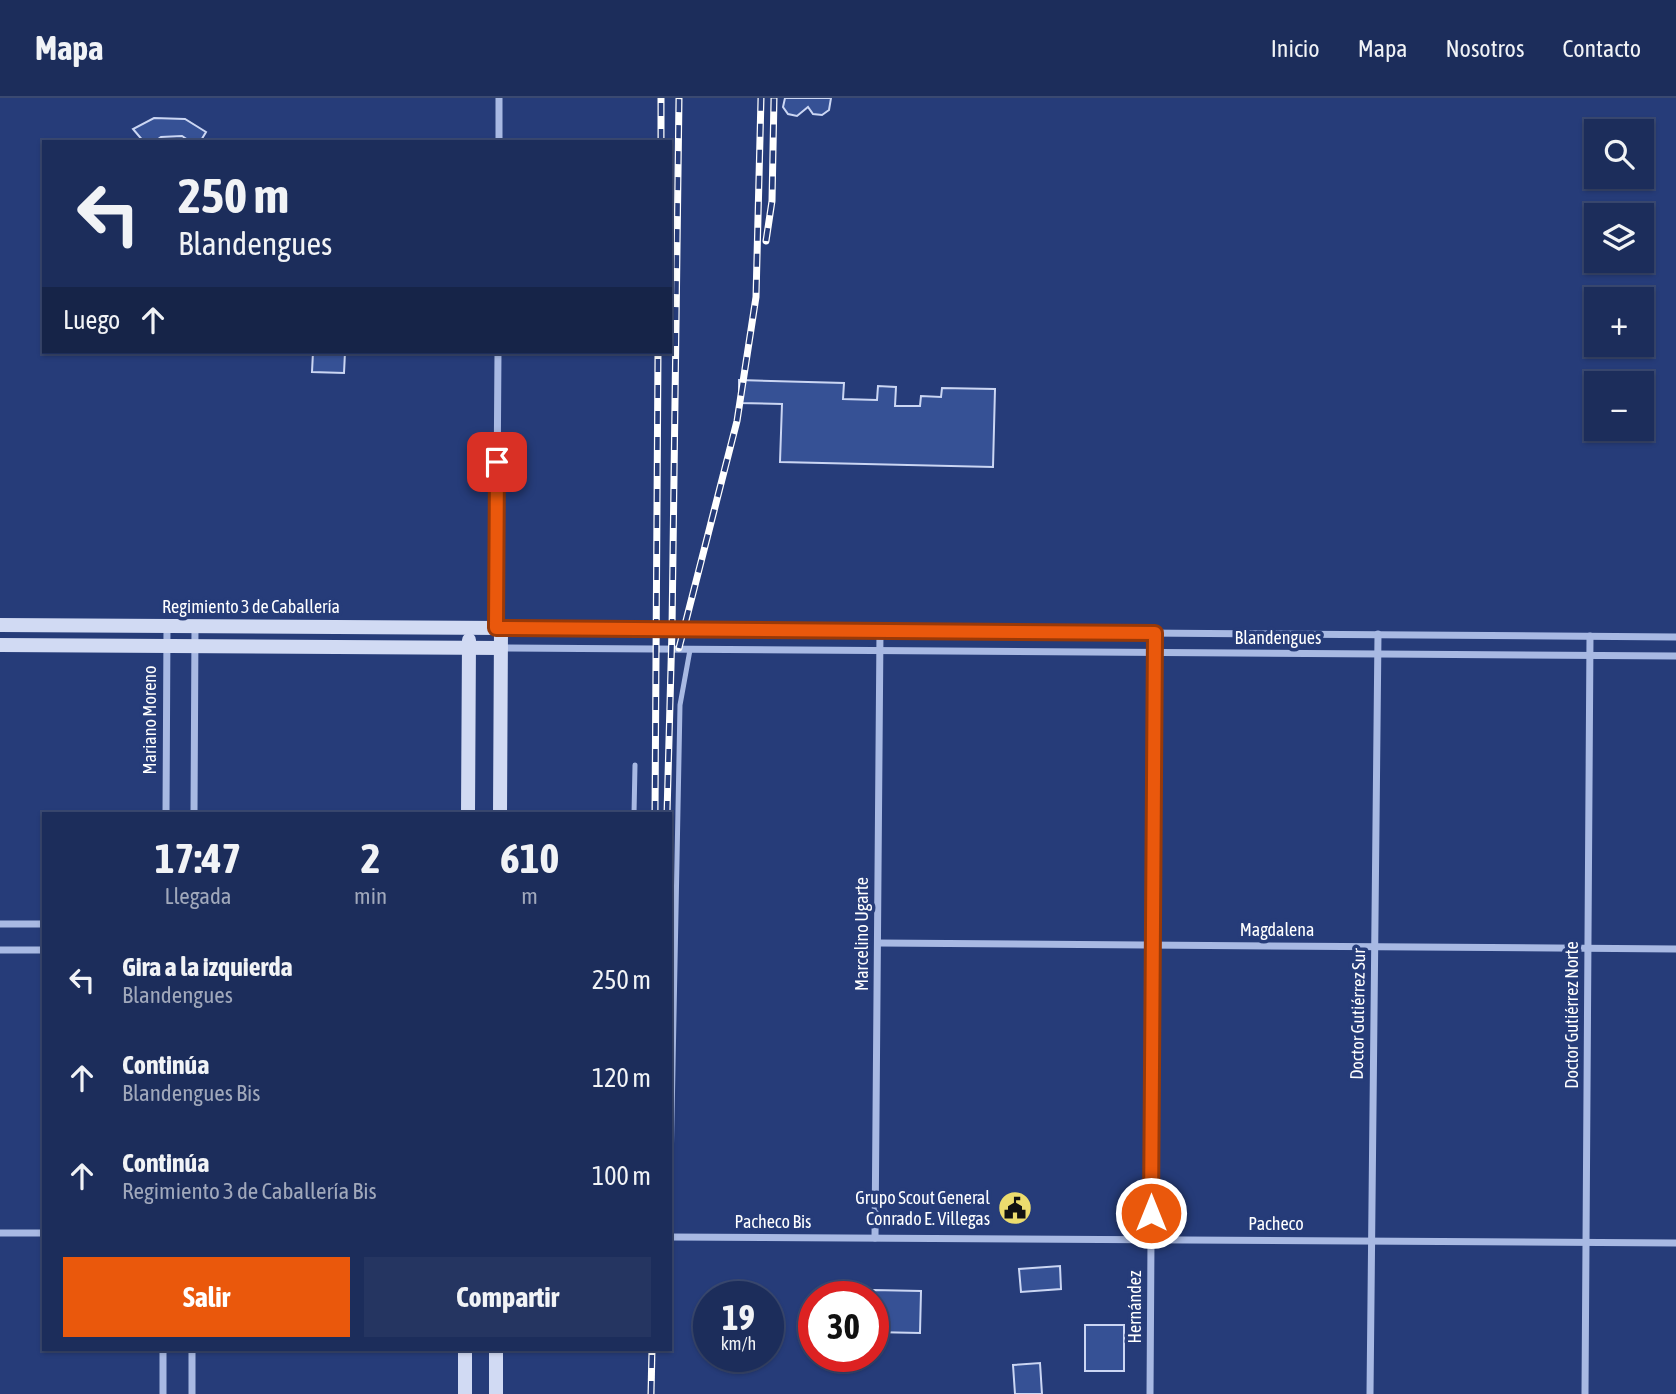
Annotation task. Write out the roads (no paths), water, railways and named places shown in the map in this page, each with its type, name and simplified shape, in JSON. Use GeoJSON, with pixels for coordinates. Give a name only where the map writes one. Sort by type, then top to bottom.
{"type":"FeatureCollection","features":[{"type":"Feature","properties":{"kind":"street"},"geometry":{"type":"LineString","coordinates":[[499,98],[499,140]]}},
{"type":"Feature","properties":{"kind":"street"},"geometry":{"type":"LineString","coordinates":[[498,354],[500,812]]}},
{"type":"Feature","properties":{"kind":"street","name":"Regimiento 3 de Caballería"},"geometry":{"type":"LineString","coordinates":[[0,625],[499,628]]}},
{"type":"Feature","properties":{"kind":"street","name":"Mariano Moreno"},"geometry":{"type":"LineString","coordinates":[[166,812],[167,626]]}},
{"type":"Feature","properties":{"kind":"street"},"geometry":{"type":"LineString","coordinates":[[194,812],[195,626]]}},
{"type":"Feature","properties":{"kind":"street"},"geometry":{"type":"LineString","coordinates":[[468,812],[469,628]]}},
{"type":"Feature","properties":{"kind":"street","name":"Blandengues"},"geometry":{"type":"LineString","coordinates":[[499,628],[1676,637]]}},
{"type":"Feature","properties":{"kind":"street","name":"Marcelino Ugarte"},"geometry":{"type":"LineString","coordinates":[[875,1238],[880,631]]}},
{"type":"Feature","properties":{"kind":"street","name":"Hernández"},"geometry":{"type":"LineString","coordinates":[[1150,1394],[1155,633]]}},
{"type":"Feature","properties":{"kind":"street","name":"Doctor Gutiérrez Sur"},"geometry":{"type":"LineString","coordinates":[[1370,1394],[1378,634]]}},
{"type":"Feature","properties":{"kind":"street","name":"Doctor Gutiérrez Norte"},"geometry":{"type":"LineString","coordinates":[[1585,1394],[1590,636]]}},
{"type":"Feature","properties":{"kind":"street"},"geometry":{"type":"LineString","coordinates":[[0,645],[501,648]]}},
{"type":"Feature","properties":{"kind":"street","name":"Blandengues"},"geometry":{"type":"LineString","coordinates":[[501,648],[1676,656]]}},
{"type":"Feature","properties":{"kind":"street"},"geometry":{"type":"LineString","coordinates":[[0,924],[42,924]]}},
{"type":"Feature","properties":{"kind":"street","name":"Magdalena"},"geometry":{"type":"LineString","coordinates":[[878,943],[1676,949]]}},
{"type":"Feature","properties":{"kind":"street"},"geometry":{"type":"LineString","coordinates":[[0,950],[42,950]]}},
{"type":"Feature","properties":{"kind":"street"},"geometry":{"type":"LineString","coordinates":[[0,1233],[42,1233]]}},
{"type":"Feature","properties":{"kind":"street","name":"Pacheco Bis"},"geometry":{"type":"LineString","coordinates":[[672,1237],[875,1238]]}},
{"type":"Feature","properties":{"kind":"street","name":"Pacheco"},"geometry":{"type":"LineString","coordinates":[[875,1238],[1676,1243]]}},
{"type":"Feature","properties":{"kind":"street"},"geometry":{"type":"LineString","coordinates":[[163,1351],[163,1394]]}},
{"type":"Feature","properties":{"kind":"street"},"geometry":{"type":"LineString","coordinates":[[192,1351],[192,1394]]}},
{"type":"Feature","properties":{"kind":"street"},"geometry":{"type":"LineString","coordinates":[[465,1351],[465,1394]]}},
{"type":"Feature","properties":{"kind":"street"},"geometry":{"type":"LineString","coordinates":[[496,1351],[496,1394]]}},
{"type":"Feature","properties":{"kind":"lane"},"geometry":{"type":"LineString","coordinates":[[672,1119],[680,705],[690,650]]}},
{"type":"Feature","properties":{"kind":"lane"},"geometry":{"type":"LineString","coordinates":[[634,812],[635,765]]}},
{"type":"Feature","properties":{"kind":"railway"},"geometry":{"type":"LineString","coordinates":[[661,98],[661,140]]}},
{"type":"Feature","properties":{"kind":"railway"},"geometry":{"type":"LineString","coordinates":[[667,812],[679,98]]}},
{"type":"Feature","properties":{"kind":"railway"},"geometry":{"type":"LineString","coordinates":[[679,648],[737,421],[756,297],[761,98]]}},
{"type":"Feature","properties":{"kind":"railway"},"geometry":{"type":"LineString","coordinates":[[766,241],[772,201],[774,98]]}},
{"type":"Feature","properties":{"kind":"railway"},"geometry":{"type":"LineString","coordinates":[[655,812],[658,354]]}},
{"type":"Feature","properties":{"kind":"railway"},"geometry":{"type":"LineString","coordinates":[[651,1394],[652,1351]]}},
{"type":"Feature","properties":{"kind":"place","name":"Grupo Scout General Conrado E. Villegas"},"geometry":{"type":"Point","coordinates":[1015,1208]}}]}
